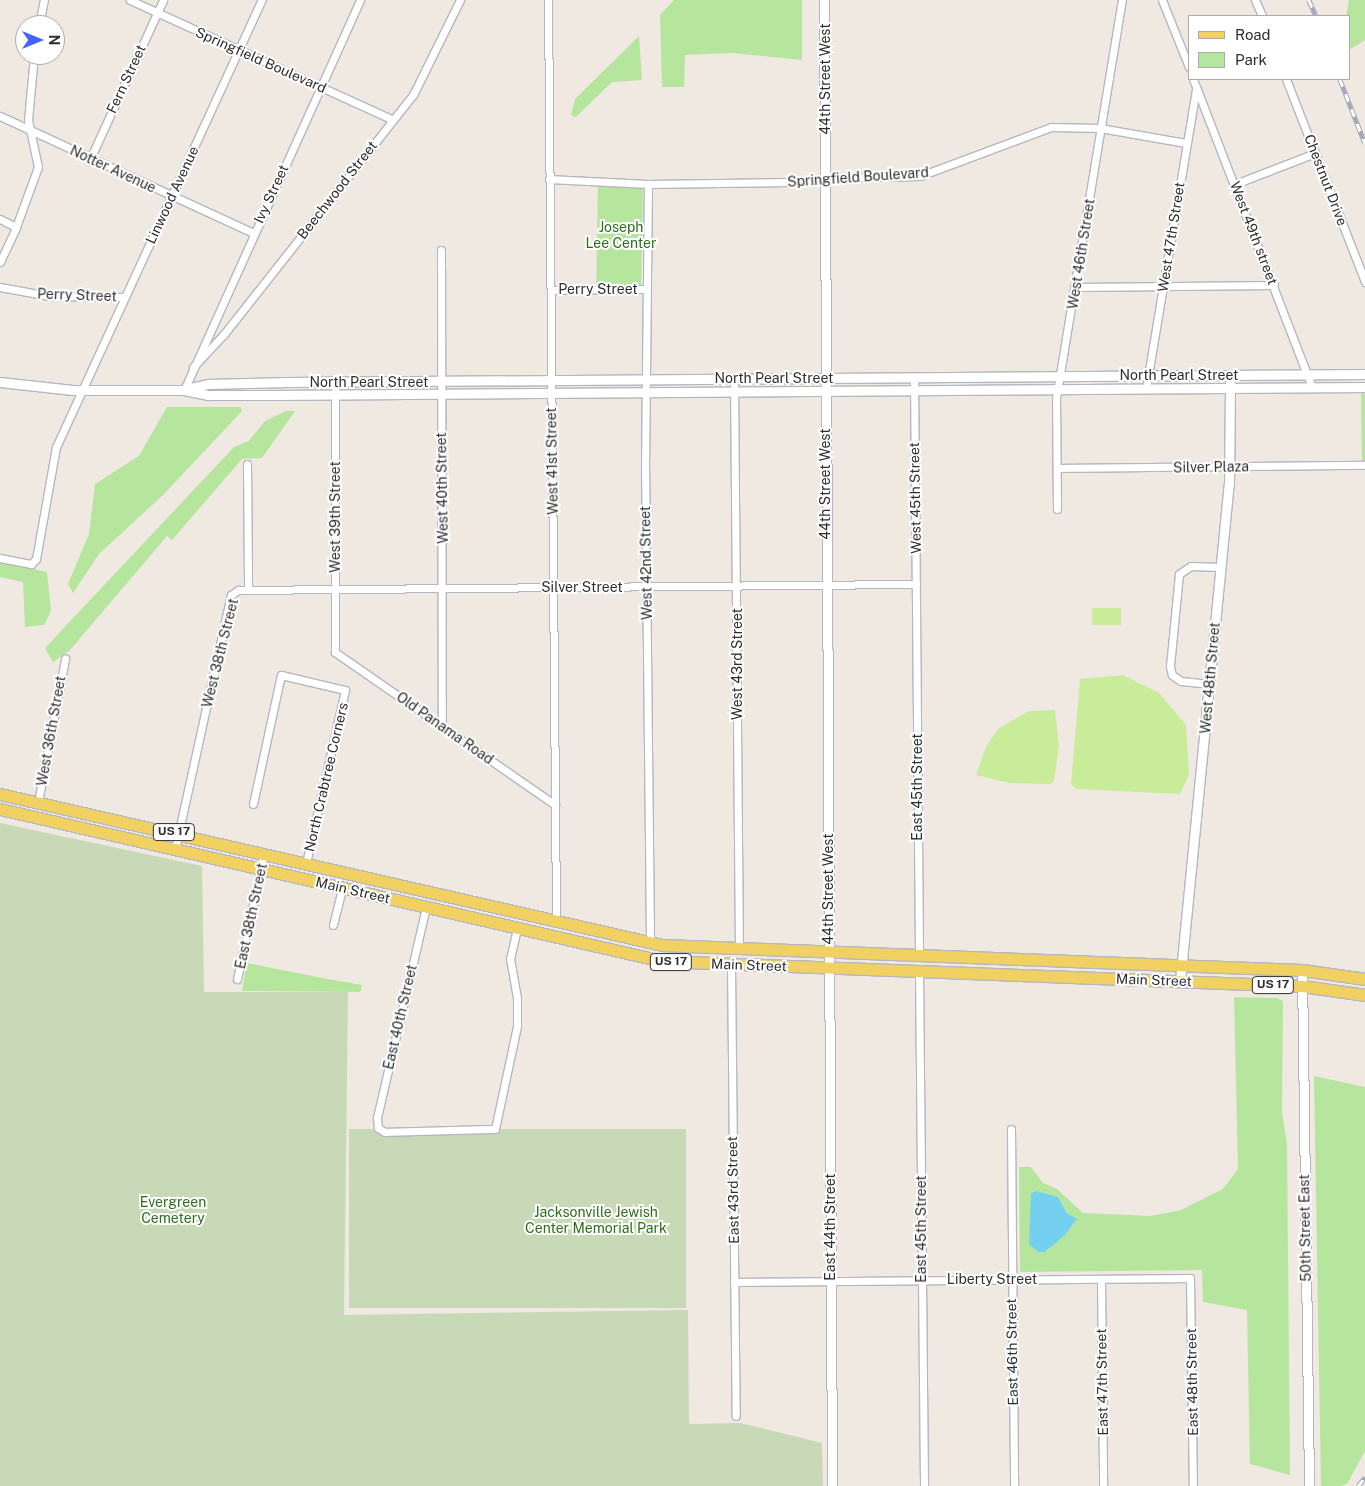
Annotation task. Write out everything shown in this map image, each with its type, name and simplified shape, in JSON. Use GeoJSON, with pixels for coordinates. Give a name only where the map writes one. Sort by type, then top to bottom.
{"type":"FeatureCollection","features":[{"type":"Feature","properties":{"kind":"main road","name":"Main Street"},"geometry":{"type":"LineString","coordinates":[[0,794],[178,833],[650,943],[828,952],[1302,970],[1365,979]]}},
{"type":"Feature","properties":{"kind":"main road","name":"Main Street"},"geometry":{"type":"LineString","coordinates":[[0,810],[261,868],[650,959],[731,965],[1302,986],[1365,995]]}},
{"type":"Feature","properties":{"kind":"main road"},"geometry":{"type":"LineString","coordinates":[[447,912],[490,915],[544,926],[556,922]]}},
{"type":"Feature","properties":{"kind":"street"},"geometry":{"type":"LineString","coordinates":[[41,15],[44,0]]}},
{"type":"Feature","properties":{"kind":"street","name":"Springfield Boulevard"},"geometry":{"type":"LineString","coordinates":[[130,0],[393,120]]}},
{"type":"Feature","properties":{"kind":"street","name":"Fern Street"},"geometry":{"type":"LineString","coordinates":[[90,159],[163,0]]}},
{"type":"Feature","properties":{"kind":"street","name":"Linwood Avenue"},"geometry":{"type":"LineString","coordinates":[[82,390],[262,0]]}},
{"type":"Feature","properties":{"kind":"street","name":"Ivy Street"},"geometry":{"type":"LineString","coordinates":[[184,390],[253,233],[360,0]]}},
{"type":"Feature","properties":{"kind":"street","name":"Beechwood Street"},"geometry":{"type":"LineString","coordinates":[[193,367],[224,334],[420,84],[460,0]]}},
{"type":"Feature","properties":{"kind":"street","name":"West 41st Street"},"geometry":{"type":"LineString","coordinates":[[548,0],[556,922]]}},
{"type":"Feature","properties":{"kind":"street","name":"44th Street West"},"geometry":{"type":"LineString","coordinates":[[824,0],[826,178],[824,392],[828,968]]}},
{"type":"Feature","properties":{"kind":"street","name":"West 46th Street"},"geometry":{"type":"LineString","coordinates":[[1057,509],[1058,389],[1122,0]]}},
{"type":"Feature","properties":{"kind":"street"},"geometry":{"type":"LineString","coordinates":[[1162,0],[1188,65]]}},
{"type":"Feature","properties":{"kind":"street"},"geometry":{"type":"LineString","coordinates":[[1255,0],[1262,15]]}},
{"type":"Feature","properties":{"kind":"street"},"geometry":{"type":"LineString","coordinates":[[0,262],[16,227],[38,167],[28,120],[33,65]]}},
{"type":"Feature","properties":{"kind":"street","name":"Chestnut Drive"},"geometry":{"type":"LineString","coordinates":[[1286,80],[1365,282]]}},
{"type":"Feature","properties":{"kind":"street","name":"West 47th Street"},"geometry":{"type":"LineString","coordinates":[[1146,388],[1195,82]]}},
{"type":"Feature","properties":{"kind":"street","name":"West 49th street"},"geometry":{"type":"LineString","coordinates":[[1195,82],[1312,387]]}},
{"type":"Feature","properties":{"kind":"street","name":"Notter Avenue"},"geometry":{"type":"LineString","coordinates":[[0,116],[253,233]]}},
{"type":"Feature","properties":{"kind":"street","name":"Springfield Boulevard"},"geometry":{"type":"LineString","coordinates":[[549,179],[648,184],[790,182],[826,178],[929,175],[1051,127],[1100,128],[1186,143]]}},
{"type":"Feature","properties":{"kind":"street"},"geometry":{"type":"LineString","coordinates":[[1235,184],[1315,153]]}},
{"type":"Feature","properties":{"kind":"street","name":"West 42nd Street"},"geometry":{"type":"LineString","coordinates":[[648,184],[645,393],[650,943]]}},
{"type":"Feature","properties":{"kind":"street"},"geometry":{"type":"LineString","coordinates":[[0,220],[16,227]]}},
{"type":"Feature","properties":{"kind":"street","name":"West 40th Street"},"geometry":{"type":"LineString","coordinates":[[442,250],[442,726]]}},
{"type":"Feature","properties":{"kind":"street"},"geometry":{"type":"LineString","coordinates":[[1076,287],[1274,285]]}},
{"type":"Feature","properties":{"kind":"street","name":"Perry Street"},"geometry":{"type":"LineString","coordinates":[[0,287],[50,296],[125,297]]}},
{"type":"Feature","properties":{"kind":"street","name":"Perry Street"},"geometry":{"type":"LineString","coordinates":[[551,290],[645,289]]}},
{"type":"Feature","properties":{"kind":"street","name":"North Pearl Street"},"geometry":{"type":"LineString","coordinates":[[184,390],[208,384],[334,382],[1365,374]]}},
{"type":"Feature","properties":{"kind":"street","name":"West 48th Street"},"geometry":{"type":"LineString","coordinates":[[1180,981],[1231,466],[1231,375]]}},
{"type":"Feature","properties":{"kind":"street","name":"West 45th Street"},"geometry":{"type":"LineString","coordinates":[[914,377],[916,618]]}},
{"type":"Feature","properties":{"kind":"street","name":"West 43rd Street"},"geometry":{"type":"LineString","coordinates":[[734,379],[739,948]]}},
{"type":"Feature","properties":{"kind":"street","name":"North Pearl Street"},"geometry":{"type":"LineString","coordinates":[[0,382],[82,390],[184,390],[208,395],[824,392],[1365,386]]}},
{"type":"Feature","properties":{"kind":"street","name":"West 39th Street"},"geometry":{"type":"LineString","coordinates":[[334,382],[335,652]]}},
{"type":"Feature","properties":{"kind":"street"},"geometry":{"type":"LineString","coordinates":[[0,558],[30,564],[36,559],[54,454],[82,390]]}},
{"type":"Feature","properties":{"kind":"street","name":"West 38th Street"},"geometry":{"type":"LineString","coordinates":[[175,849],[231,595],[238,590],[248,589],[247,464]]}},
{"type":"Feature","properties":{"kind":"street","name":"Silver Plaza"},"geometry":{"type":"LineString","coordinates":[[1057,468],[1365,465]]}},
{"type":"Feature","properties":{"kind":"street"},"geometry":{"type":"LineString","coordinates":[[1210,684],[1181,681],[1172,675],[1170,666],[1179,574],[1192,566],[1220,567]]}},
{"type":"Feature","properties":{"kind":"street","name":"Silver Street"},"geometry":{"type":"LineString","coordinates":[[248,589],[916,584]]}},
{"type":"Feature","properties":{"kind":"street","name":"East 45th Street"},"geometry":{"type":"LineString","coordinates":[[916,618],[919,955]]}},
{"type":"Feature","properties":{"kind":"street","name":"Old Panama Road"},"geometry":{"type":"LineString","coordinates":[[335,652],[555,806]]}},
{"type":"Feature","properties":{"kind":"street","name":"West 36th Street"},"geometry":{"type":"LineString","coordinates":[[38,802],[65,659]]}},
{"type":"Feature","properties":{"kind":"street","name":"North Crabtree Corners"},"geometry":{"type":"LineString","coordinates":[[253,804],[281,675],[345,690],[306,863]]}},
{"type":"Feature","properties":{"kind":"street","name":"East 38th Street"},"geometry":{"type":"LineString","coordinates":[[237,979],[264,853]]}},
{"type":"Feature","properties":{"kind":"street"},"geometry":{"type":"LineString","coordinates":[[332,925],[342,888]]}},
{"type":"Feature","properties":{"kind":"street","name":"East 40th Street"},"geometry":{"type":"LineString","coordinates":[[426,907],[377,1118],[378,1128],[385,1132],[495,1129],[517,1026],[517,998],[510,960],[517,928]]}},
{"type":"Feature","properties":{"kind":"street","name":"East 43rd Street"},"geometry":{"type":"LineString","coordinates":[[731,965],[736,1416]]}},
{"type":"Feature","properties":{"kind":"street","name":"East 44th Street"},"geometry":{"type":"LineString","coordinates":[[828,968],[832,1486]]}},
{"type":"Feature","properties":{"kind":"street","name":"50th Street East"},"geometry":{"type":"LineString","coordinates":[[1302,970],[1309,1486]]}},
{"type":"Feature","properties":{"kind":"street","name":"East 45th Street"},"geometry":{"type":"LineString","coordinates":[[919,971],[924,1486]]}},
{"type":"Feature","properties":{"kind":"street","name":"East 46th Street"},"geometry":{"type":"LineString","coordinates":[[1011,1129],[1014,1486]]}},
{"type":"Feature","properties":{"kind":"street","name":"Liberty Street"},"geometry":{"type":"LineString","coordinates":[[734,1282],[1190,1278]]}},
{"type":"Feature","properties":{"kind":"street","name":"East 48th Street"},"geometry":{"type":"LineString","coordinates":[[1190,1278],[1193,1486]]}},
{"type":"Feature","properties":{"kind":"street","name":"East 47th Street"},"geometry":{"type":"LineString","coordinates":[[1101,1279],[1103,1486]]}},
{"type":"Feature","properties":{"kind":"green space"},"geometry":{"type":"Polygon","coordinates":[[[674,0],[802,0],[802,60],[732,53],[685,55],[684,87],[662,87],[660,15],[674,0]]]}},
{"type":"Feature","properties":{"kind":"green space"},"geometry":{"type":"Polygon","coordinates":[[[1349,0],[1365,0],[1365,40],[1350,49],[1350,15],[1346,15],[1349,0]]]}},
{"type":"Feature","properties":{"kind":"green space"},"geometry":{"type":"Polygon","coordinates":[[[639,36],[642,80],[612,82],[576,117],[571,115],[575,99],[639,36]]]}},
{"type":"Feature","properties":{"kind":"green space","name":"Joseph Lee Center"},"geometry":{"type":"Polygon","coordinates":[[[598,185],[643,186],[641,287],[596,286],[598,185]]]}},
{"type":"Feature","properties":{"kind":"green space"},"geometry":{"type":"Polygon","coordinates":[[[1361,391],[1365,391],[1365,461],[1362,461],[1361,391]]]}},
{"type":"Feature","properties":{"kind":"green space"},"geometry":{"type":"Polygon","coordinates":[[[167,407],[241,407],[242,411],[164,494],[99,554],[73,593],[68,584],[89,534],[95,484],[139,456],[167,407]]]}},
{"type":"Feature","properties":{"kind":"green space"},"geometry":{"type":"Polygon","coordinates":[[[286,411],[295,411],[262,458],[242,459],[172,540],[167,536],[70,650],[53,662],[45,648],[234,447],[249,441],[265,421],[286,411]]]}},
{"type":"Feature","properties":{"kind":"green space"},"geometry":{"type":"Polygon","coordinates":[[[0,562],[47,572],[51,611],[44,625],[25,627],[23,582],[0,577],[0,562]]]}},
{"type":"Feature","properties":{"kind":"green space"},"geometry":{"type":"Polygon","coordinates":[[[1092,608],[1121,608],[1121,625],[1092,625],[1092,608]]]}},
{"type":"Feature","properties":{"kind":"green space"},"geometry":{"type":"Polygon","coordinates":[[[1123,675],[1159,693],[1186,725],[1189,775],[1180,794],[1076,789],[1071,784],[1080,679],[1123,675]]]}},
{"type":"Feature","properties":{"kind":"green space"},"geometry":{"type":"Polygon","coordinates":[[[1055,710],[1059,746],[1054,781],[1050,784],[1010,783],[976,775],[986,747],[999,728],[1029,711],[1055,710]]]}},
{"type":"Feature","properties":{"kind":"green space","name":"Evergreen Cemetery"},"geometry":{"type":"Polygon","coordinates":[[[0,823],[202,866],[204,992],[348,992],[344,1315],[688,1310],[689,1424],[740,1423],[822,1443],[823,1486],[0,1486],[0,823]]]}},
{"type":"Feature","properties":{"kind":"green space"},"geometry":{"type":"Polygon","coordinates":[[[247,963],[362,985],[360,992],[242,991],[247,963]]]}},
{"type":"Feature","properties":{"kind":"green space"},"geometry":{"type":"Polygon","coordinates":[[[1234,997],[1277,998],[1283,1001],[1282,1112],[1287,1144],[1290,1475],[1250,1464],[1247,1310],[1203,1302],[1202,1270],[1020,1272],[1019,1167],[1031,1167],[1043,1183],[1057,1189],[1083,1213],[1150,1216],[1181,1210],[1223,1189],[1238,1169],[1234,997]],[[1058,1197],[1038,1252],[1046,1252],[1074,1224],[1058,1197]]]}},
{"type":"Feature","properties":{"kind":"green space"},"geometry":{"type":"Polygon","coordinates":[[[1314,1076],[1365,1087],[1365,1451],[1347,1484],[1340,1486],[1321,1486],[1314,1076]]]}},
{"type":"Feature","properties":{"kind":"green space","name":"Jacksonville Jewish Center Memorial Park"},"geometry":{"type":"Polygon","coordinates":[[[349,1129],[686,1129],[686,1308],[349,1308],[349,1129]]]}},
{"type":"Feature","properties":{"kind":"water"},"geometry":{"type":"Polygon","coordinates":[[[1036,1191],[1058,1197],[1067,1213],[1077,1219],[1065,1235],[1045,1252],[1038,1252],[1029,1244],[1031,1194],[1036,1191]]]}},
{"type":"Feature","properties":{"kind":"railway"},"geometry":{"type":"LineString","coordinates":[[1309,0],[1316,15]]}},
{"type":"Feature","properties":{"kind":"railway"},"geometry":{"type":"LineString","coordinates":[[1340,80],[1365,143]]}},
{"type":"Feature","properties":{"kind":"railway"},"geometry":{"type":"LineString","coordinates":[[1358,1486],[1365,1477]]}}]}
